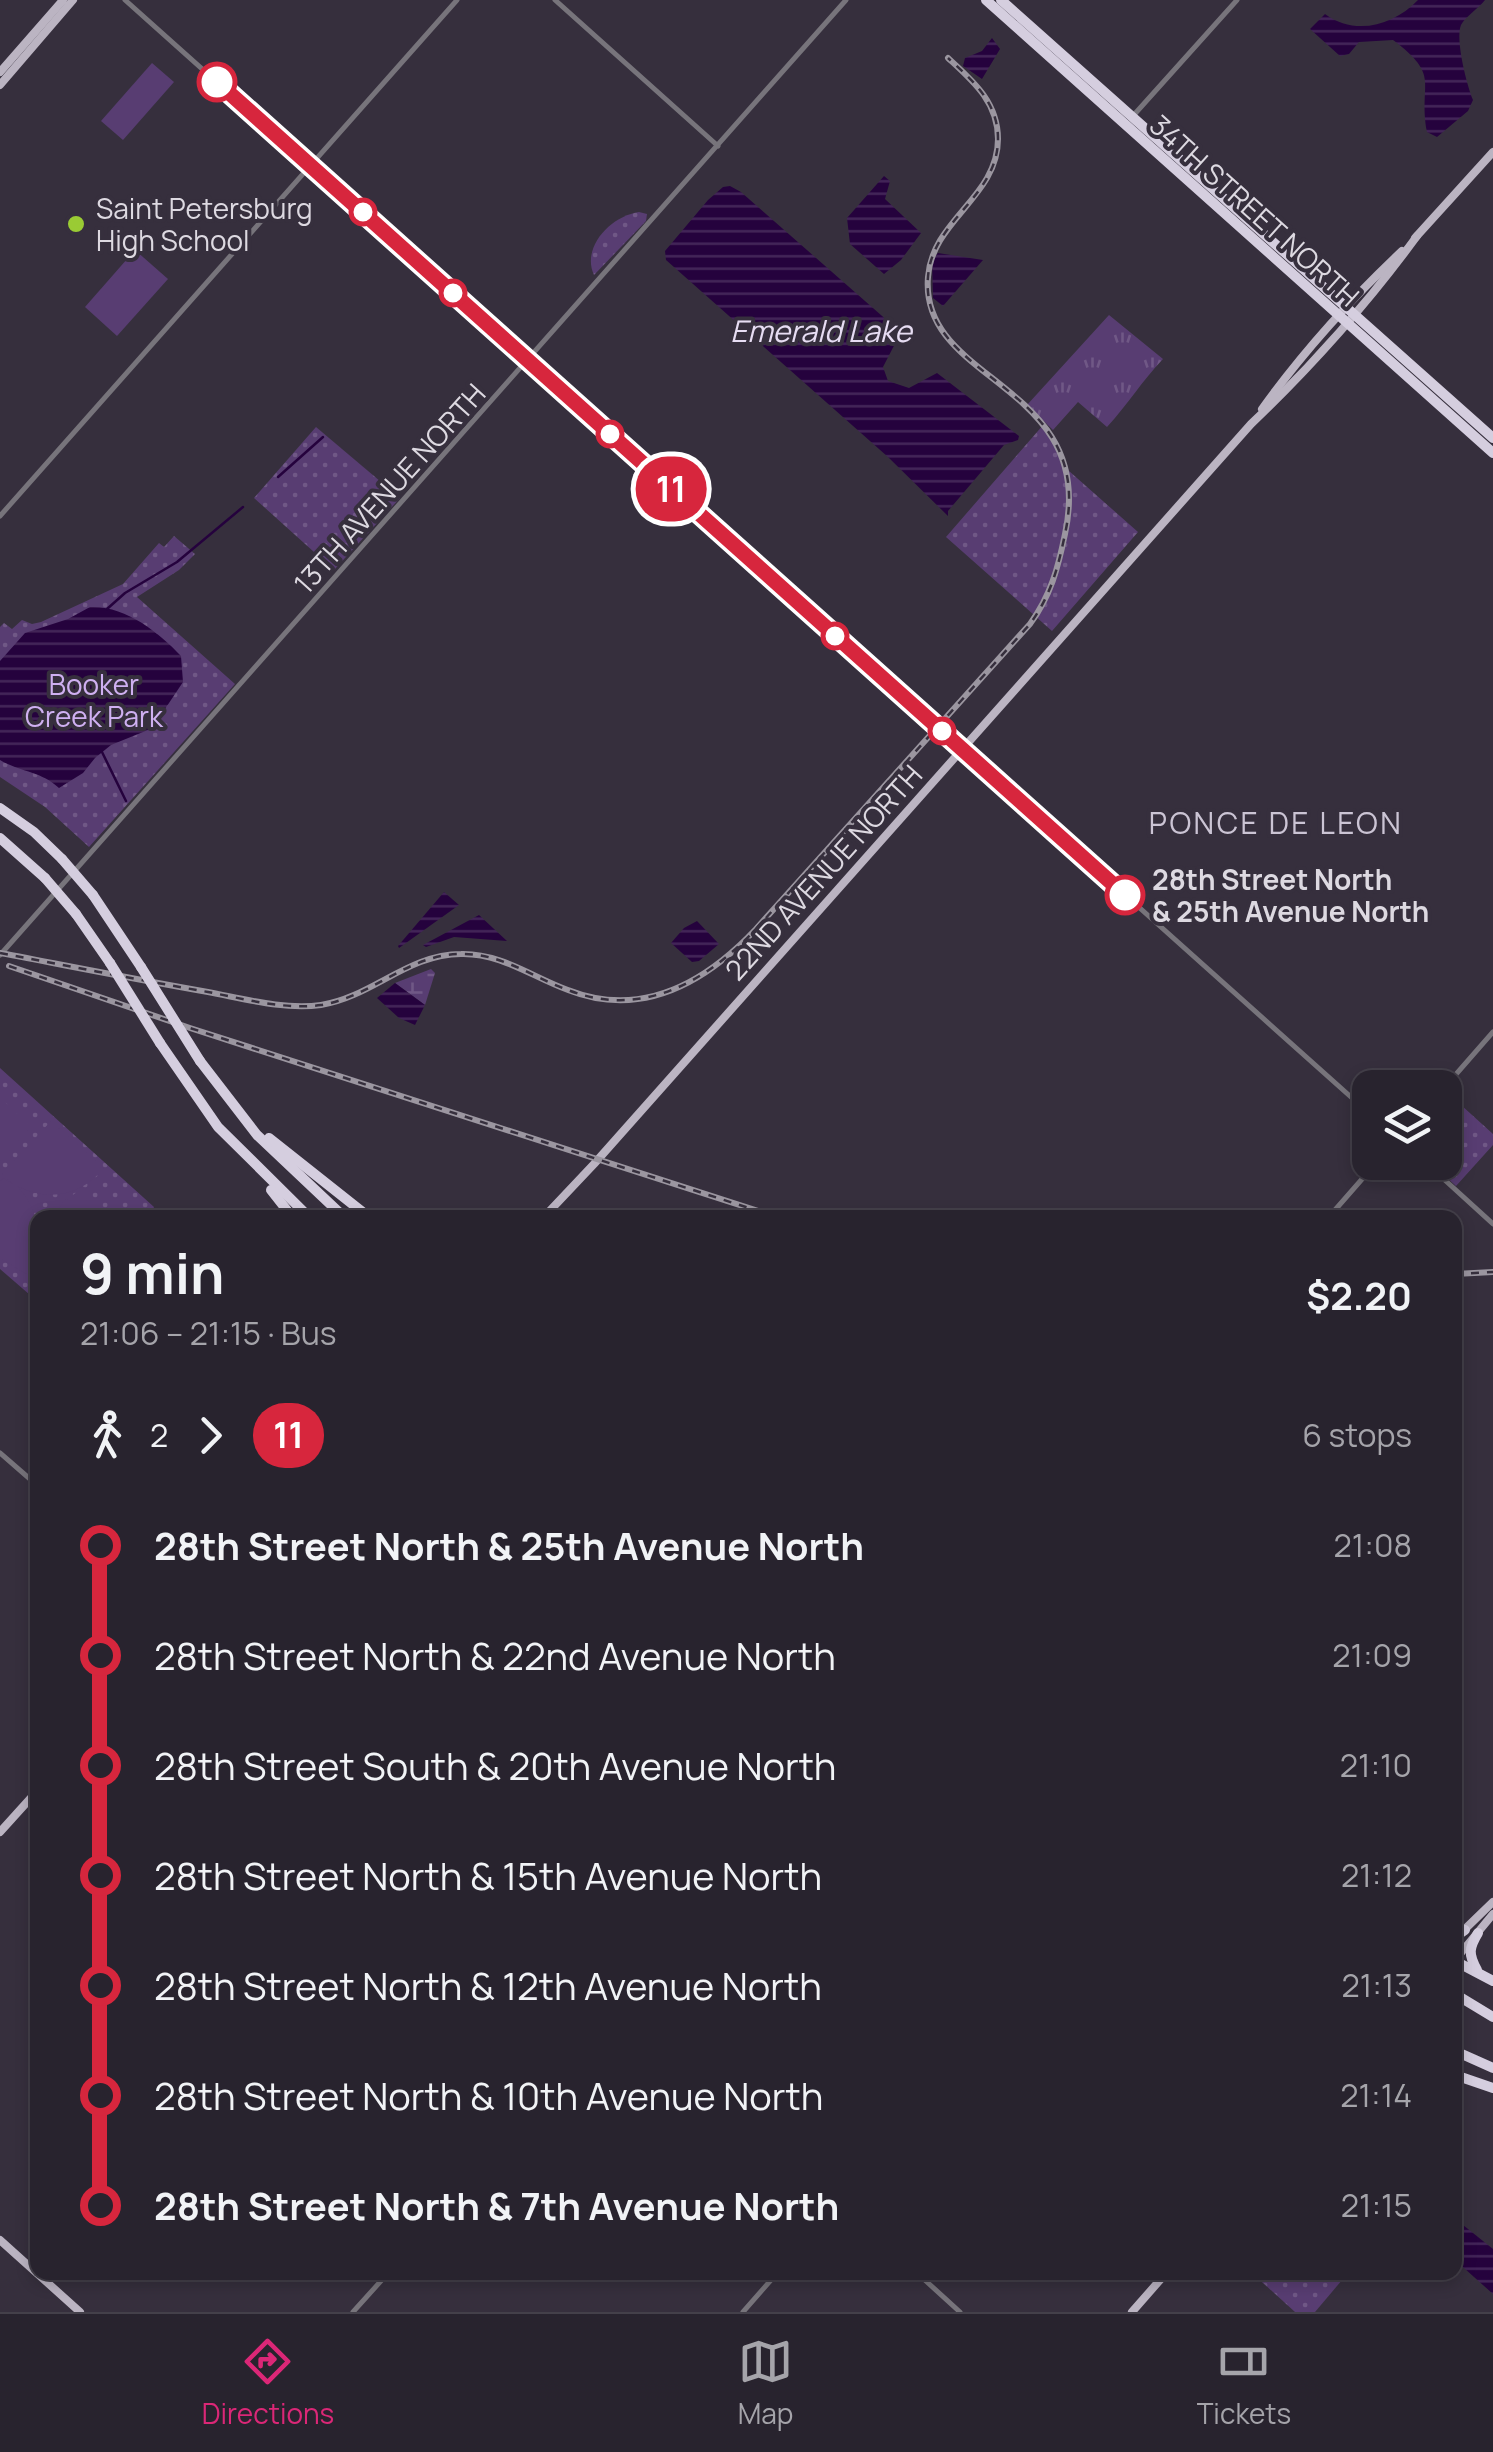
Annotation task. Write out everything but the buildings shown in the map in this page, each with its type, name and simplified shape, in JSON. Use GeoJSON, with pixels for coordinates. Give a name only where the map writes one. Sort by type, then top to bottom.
{"type":"FeatureCollection","features":[{"type":"Feature","properties":{"kind":"highway","name":"34TH STREET NORTH"},"geometry":{"type":"LineString","coordinates":[[986,0],[1129,120]]}},
{"type":"Feature","properties":{"kind":"highway","name":"34TH STREET NORTH"},"geometry":{"type":"LineString","coordinates":[[1002,0],[1493,453]]}},
{"type":"Feature","properties":{"kind":"highway","name":"34TH STREET NORTH"},"geometry":{"type":"LineString","coordinates":[[1347,315],[1493,438]]}},
{"type":"Feature","properties":{"kind":"highway"},"geometry":{"type":"LineString","coordinates":[[0,808],[34,832],[93,896],[212,1080],[258,1135],[337,1210]]}},
{"type":"Feature","properties":{"kind":"highway"},"geometry":{"type":"LineString","coordinates":[[0,838],[45,878],[76,914],[208,1114],[287,1210]]}},
{"type":"Feature","properties":{"kind":"highway"},"geometry":{"type":"LineString","coordinates":[[212,1080],[280,1148],[360,1210]]}},
{"type":"Feature","properties":{"kind":"highway"},"geometry":{"type":"LineString","coordinates":[[246,1157],[302,1210]]}},
{"type":"Feature","properties":{"kind":"highway"},"geometry":{"type":"LineString","coordinates":[[1477,1971],[1469,1956],[1478,1932]]}},
{"type":"Feature","properties":{"kind":"highway"},"geometry":{"type":"LineString","coordinates":[[1462,1964],[1493,1981]]}},
{"type":"Feature","properties":{"kind":"highway"},"geometry":{"type":"LineString","coordinates":[[1462,1998],[1493,2017]]}},
{"type":"Feature","properties":{"kind":"highway"},"geometry":{"type":"LineString","coordinates":[[1462,2054],[1493,2068]]}},
{"type":"Feature","properties":{"kind":"highway"},"geometry":{"type":"LineString","coordinates":[[1462,2077],[1493,2088]]}},
{"type":"Feature","properties":{"kind":"main road"},"geometry":{"type":"LineString","coordinates":[[1,84],[2,70],[63,0]]}},
{"type":"Feature","properties":{"kind":"main road"},"geometry":{"type":"LineString","coordinates":[[1,84],[73,0]]}},
{"type":"Feature","properties":{"kind":"main road","name":"22ND AVENUE NORTH"},"geometry":{"type":"LineString","coordinates":[[552,1210],[1251,424],[1296,381],[1347,315],[1493,152]]}},
{"type":"Feature","properties":{"kind":"main road"},"geometry":{"type":"LineString","coordinates":[[0,1832],[30,1799]]}},
{"type":"Feature","properties":{"kind":"main road"},"geometry":{"type":"LineString","coordinates":[[1462,1932],[1493,1902]]}},
{"type":"Feature","properties":{"kind":"main road"},"geometry":{"type":"LineString","coordinates":[[1462,1951],[1493,1914]]}},
{"type":"Feature","properties":{"kind":"main road"},"geometry":{"type":"LineString","coordinates":[[0,2240],[30,2267]]}},
{"type":"Feature","properties":{"kind":"main road"},"geometry":{"type":"LineString","coordinates":[[44,2280],[80,2312]]}},
{"type":"Feature","properties":{"kind":"main road"},"geometry":{"type":"LineString","coordinates":[[1132,2312],[1160,2280]]}},
{"type":"Feature","properties":{"kind":"street"},"geometry":{"type":"LineString","coordinates":[[125,0],[1352,1098]]}},
{"type":"Feature","properties":{"kind":"street"},"geometry":{"type":"LineString","coordinates":[[0,516],[457,0]]}},
{"type":"Feature","properties":{"kind":"street"},"geometry":{"type":"LineString","coordinates":[[555,0],[718,146]]}},
{"type":"Feature","properties":{"kind":"street","name":"13TH AVENUE NORTH"},"geometry":{"type":"LineString","coordinates":[[0,955],[846,0]]}},
{"type":"Feature","properties":{"kind":"street"},"geometry":{"type":"LineString","coordinates":[[1129,120],[1236,0]]}},
{"type":"Feature","properties":{"kind":"street"},"geometry":{"type":"LineString","coordinates":[[1460,1070],[1493,1032]]}},
{"type":"Feature","properties":{"kind":"street"},"geometry":{"type":"LineString","coordinates":[[1335,1210],[1361,1180]]}},
{"type":"Feature","properties":{"kind":"street"},"geometry":{"type":"LineString","coordinates":[[1445,1180],[1493,1224]]}},
{"type":"Feature","properties":{"kind":"street"},"geometry":{"type":"LineString","coordinates":[[0,1453],[30,1479]]}},
{"type":"Feature","properties":{"kind":"street"},"geometry":{"type":"LineString","coordinates":[[354,2312],[381,2280]]}},
{"type":"Feature","properties":{"kind":"street"},"geometry":{"type":"LineString","coordinates":[[743,2312],[771,2280]]}},
{"type":"Feature","properties":{"kind":"street"},"geometry":{"type":"LineString","coordinates":[[925,2280],[960,2312]]}},
{"type":"Feature","properties":{"kind":"green space"},"geometry":{"type":"Polygon","coordinates":[[[152,63],[174,82],[123,140],[101,121],[152,63]]]}},
{"type":"Feature","properties":{"kind":"green space"},"geometry":{"type":"Polygon","coordinates":[[[639,212],[647,214],[646,221],[594,275],[592,254],[601,234],[618,220],[639,212]]]}},
{"type":"Feature","properties":{"kind":"green space"},"geometry":{"type":"Polygon","coordinates":[[[135,250],[168,279],[117,336],[85,307],[135,250]]]}},
{"type":"Feature","properties":{"kind":"green space"},"geometry":{"type":"Polygon","coordinates":[[[1109,315],[1163,359],[1107,427],[1078,402],[1053,430],[1027,405],[1109,315]]]}},
{"type":"Feature","properties":{"kind":"green space"},"geometry":{"type":"Polygon","coordinates":[[[1044,424],[1069,471],[1138,532],[1052,631],[946,537],[1044,424]]]}},
{"type":"Feature","properties":{"kind":"green space"},"geometry":{"type":"Polygon","coordinates":[[[316,427],[400,498],[334,570],[254,498],[316,427]]]}},
{"type":"Feature","properties":{"kind":"green space","name":"Booker Creek Park"},"geometry":{"type":"Polygon","coordinates":[[[174,536],[195,554],[179,570],[137,597],[235,684],[89,847],[45,807],[0,777],[0,627],[4,623],[12,629],[22,620],[41,622],[123,584],[159,543],[164,547],[174,536]]]}},
{"type":"Feature","properties":{"kind":"green space"},"geometry":{"type":"Polygon","coordinates":[[[431,969],[435,973],[425,1005],[395,983],[431,969]]]}},
{"type":"Feature","properties":{"kind":"green space"},"geometry":{"type":"Polygon","coordinates":[[[0,1068],[154,1207],[30,1210],[30,1295],[0,1269],[0,1068]]]}},
{"type":"Feature","properties":{"kind":"green space"},"geometry":{"type":"Polygon","coordinates":[[[0,1097],[28,1124],[28,1130],[0,1161],[0,1097]]]}},
{"type":"Feature","properties":{"kind":"green space"},"geometry":{"type":"Polygon","coordinates":[[[1462,1106],[1493,1134],[1493,1145],[1462,1179],[1462,1106]]]}},
{"type":"Feature","properties":{"kind":"green space"},"geometry":{"type":"Polygon","coordinates":[[[51,1121],[104,1168],[85,1185],[64,1194],[41,1194],[17,1186],[32,1210],[28,1275],[0,1258],[0,1182],[3,1178],[13,1184],[2,1174],[51,1121]]]}},
{"type":"Feature","properties":{"kind":"green space"},"geometry":{"type":"Polygon","coordinates":[[[77,1192],[97,1210],[58,1210],[77,1192]]]}},
{"type":"Feature","properties":{"kind":"green space"},"geometry":{"type":"Polygon","coordinates":[[[1260,2280],[1342,2280],[1315,2312],[1295,2312],[1260,2280]]]}},
{"type":"Feature","properties":{"kind":"water"},"geometry":{"type":"Polygon","coordinates":[[[1418,0],[1485,0],[1463,22],[1460,32],[1462,62],[1473,100],[1468,111],[1437,137],[1427,132],[1423,72],[1408,52],[1393,40],[1359,42],[1349,54],[1340,56],[1310,29],[1325,14],[1349,25],[1385,22],[1418,0]]]}},
{"type":"Feature","properties":{"kind":"water"},"geometry":{"type":"Polygon","coordinates":[[[992,38],[1000,49],[982,79],[963,66],[965,58],[982,51],[992,38]]]}},
{"type":"Feature","properties":{"kind":"water"},"geometry":{"type":"Polygon","coordinates":[[[884,176],[890,181],[885,199],[921,233],[901,260],[884,274],[850,244],[847,218],[884,176]]]}},
{"type":"Feature","properties":{"kind":"water","name":"Emerald Lake"},"geometry":{"type":"Polygon","coordinates":[[[723,187],[741,192],[898,330],[899,336],[883,367],[888,381],[909,388],[937,373],[1019,436],[1004,445],[948,511],[948,516],[888,457],[666,260],[665,251],[723,187]]]}},
{"type":"Feature","properties":{"kind":"water"},"geometry":{"type":"Polygon","coordinates":[[[938,253],[983,260],[943,306],[933,298],[932,260],[938,253]]]}},
{"type":"Feature","properties":{"kind":"water","name":"Booker Creek Park"},"geometry":{"type":"Polygon","coordinates":[[[90,607],[128,615],[162,638],[181,656],[183,682],[148,730],[111,745],[83,773],[59,788],[45,778],[0,760],[0,661],[25,633],[90,607]]]}},
{"type":"Feature","properties":{"kind":"water"},"geometry":{"type":"Polygon","coordinates":[[[444,892],[459,905],[399,948],[398,946],[444,892]]]}},
{"type":"Feature","properties":{"kind":"water"},"geometry":{"type":"Polygon","coordinates":[[[479,915],[507,941],[454,937],[423,945],[479,915]]]}},
{"type":"Feature","properties":{"kind":"water"},"geometry":{"type":"Polygon","coordinates":[[[697,921],[719,944],[699,961],[692,962],[671,943],[684,928],[697,921]]]}},
{"type":"Feature","properties":{"kind":"water"},"geometry":{"type":"Polygon","coordinates":[[[395,983],[425,1005],[415,1025],[399,1018],[377,998],[395,983]]]}},
{"type":"Feature","properties":{"kind":"water"},"geometry":{"type":"Polygon","coordinates":[[[1462,2224],[1493,2249],[1493,2294],[1462,2266],[1462,2224]]]}},
{"type":"Feature","properties":{"kind":"waterway"},"geometry":{"type":"LineString","coordinates":[[278,477],[323,437]]}},
{"type":"Feature","properties":{"kind":"waterway"},"geometry":{"type":"LineString","coordinates":[[107,609],[125,593],[177,562],[243,507]]}},
{"type":"Feature","properties":{"kind":"waterway"},"geometry":{"type":"LineString","coordinates":[[102,752],[126,801]]}},
{"type":"Feature","properties":{"kind":"railway"},"geometry":{"type":"LineString","coordinates":[[0,953],[264,1003],[307,1006],[339,1001],[424,961],[461,954],[490,957],[595,998],[647,997],[694,979],[737,948],[1030,624],[1048,592],[1060,558],[1068,484],[1056,445],[1034,414],[950,341],[933,313],[928,277],[932,257],[988,177],[998,139],[989,103],[948,58]]}},
{"type":"Feature","properties":{"kind":"railway"},"geometry":{"type":"LineString","coordinates":[[9,966],[755,1210]]}},
{"type":"Feature","properties":{"kind":"railway"},"geometry":{"type":"LineString","coordinates":[[1462,1274],[1493,1272]]}},
{"type":"Feature","properties":{"kind":"bus line","name":"11"},"geometry":{"type":"LineString","coordinates":[[217,82],[1125,895]]}},
{"type":"Feature","properties":{"kind":"place","name":"Saint Petersburg High School"},"geometry":{"type":"Point","coordinates":[76,224]}},
{"type":"Feature","properties":{"kind":"place","name":"28th Street North & 25th Avenue North"},"geometry":{"type":"Point","coordinates":[1125,895]}},
{"type":"Feature","properties":{"kind":"district","name":"PONCE DE LEON"},"geometry":{"type":"Point","coordinates":[1276,822]}}]}
